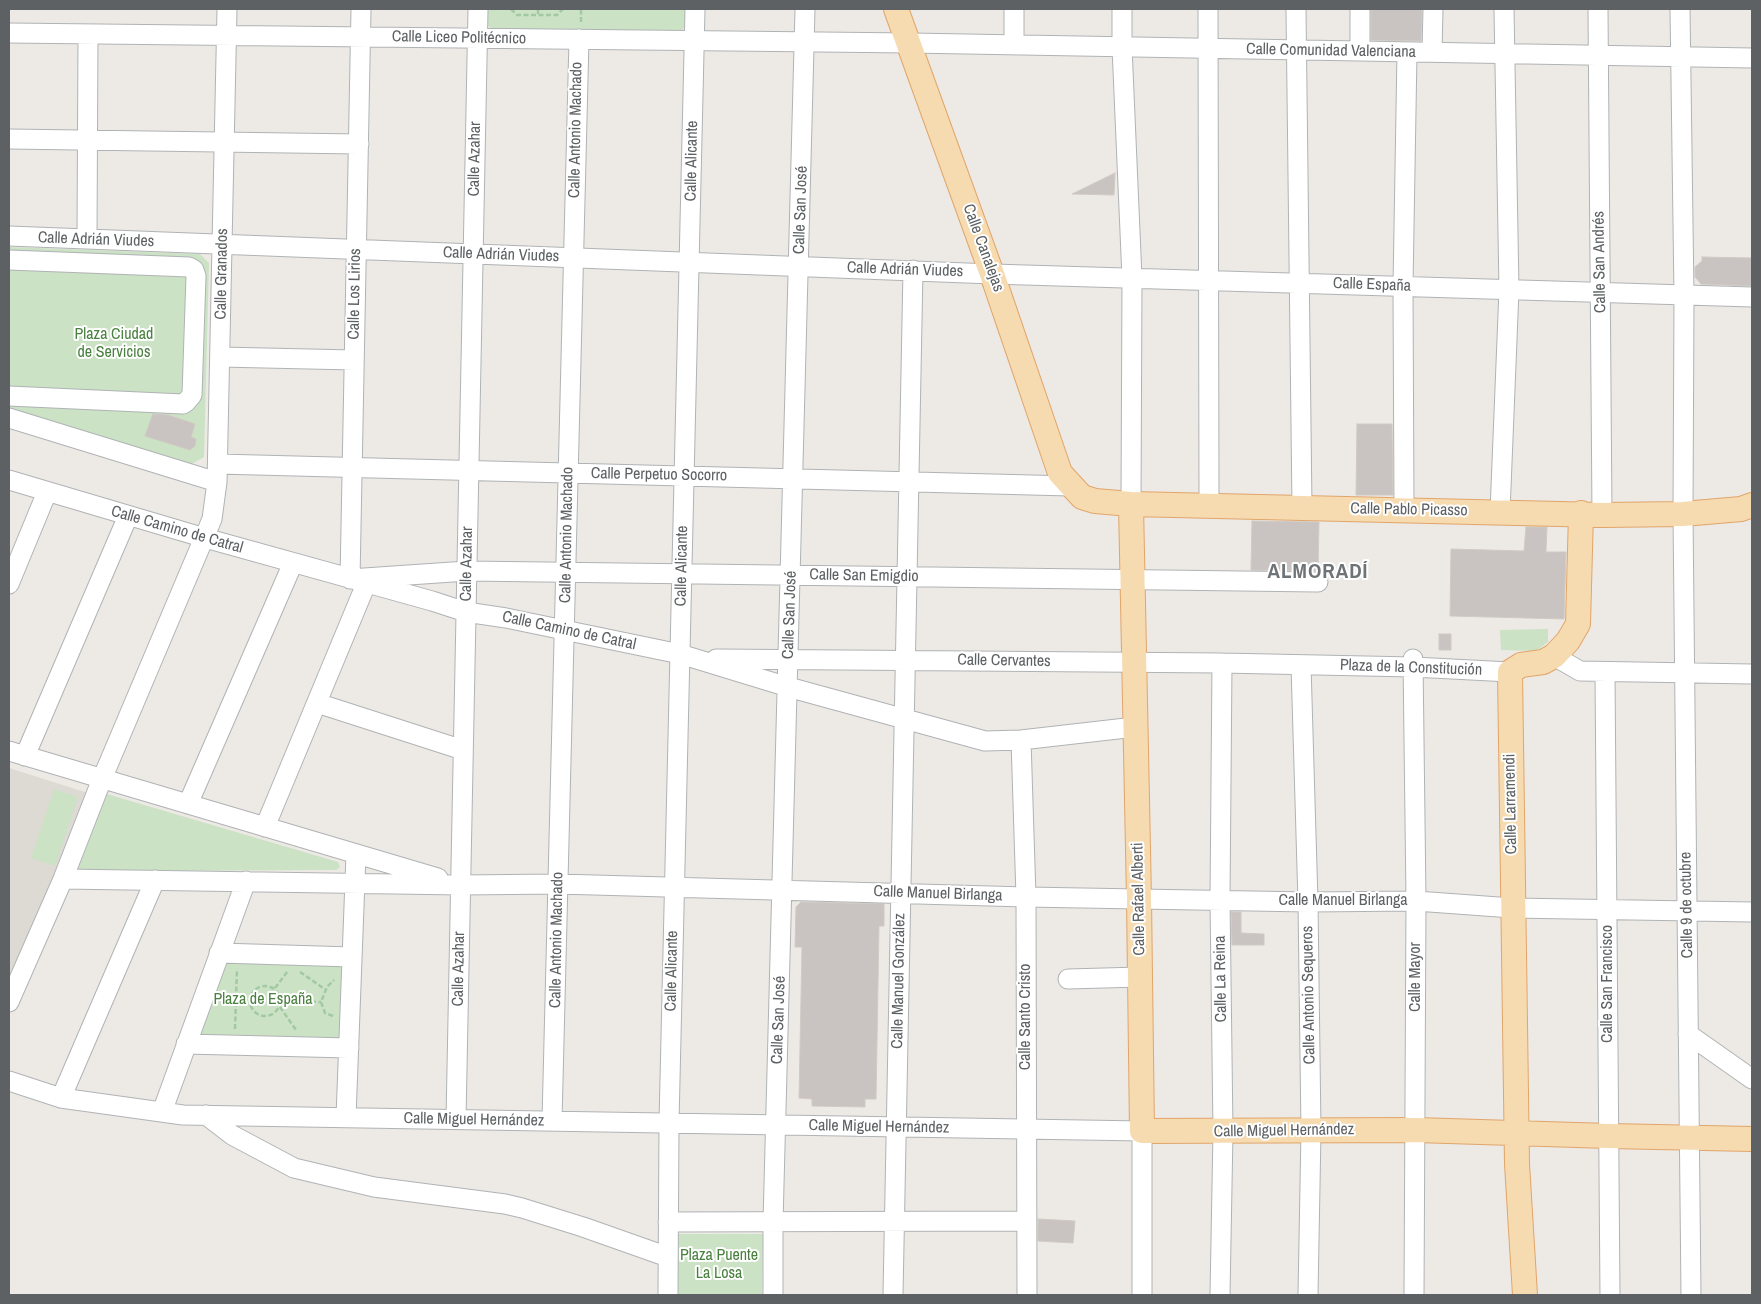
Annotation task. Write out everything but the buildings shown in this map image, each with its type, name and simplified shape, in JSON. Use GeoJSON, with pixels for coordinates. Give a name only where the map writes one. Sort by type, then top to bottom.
{"type":"FeatureCollection","features":[{"type":"Feature","properties":{"kind":"main road","name":"Calle Canalejas"},"geometry":{"type":"LineString","coordinates":[[896,9],[910,43],[992,274],[1060,473],[1070,486]]}},
{"type":"Feature","properties":{"kind":"main road","name":"Calle Pablo Picasso"},"geometry":{"type":"LineString","coordinates":[[1070,486],[1082,497],[1095,501],[1130,504],[1591,514],[1683,514],[1741,509],[1752,505]]}},
{"type":"Feature","properties":{"kind":"main road","name":"Calle Rafael Alberti"},"geometry":{"type":"LineString","coordinates":[[1130,504],[1133,579],[1142,1131]]}},
{"type":"Feature","properties":{"kind":"main road"},"geometry":{"type":"LineString","coordinates":[[1510,672],[1521,665],[1543,662],[1554,656],[1568,641],[1578,624],[1591,514]]}},
{"type":"Feature","properties":{"kind":"main road","name":"Calle Larramendi"},"geometry":{"type":"LineString","coordinates":[[1510,672],[1516,1134],[1525,1295]]}},
{"type":"Feature","properties":{"kind":"main road","name":"Calle Miguel Hernández"},"geometry":{"type":"LineString","coordinates":[[1142,1131],[1416,1130],[1752,1139]]}},
{"type":"Feature","properties":{"kind":"street","name":"Calle Granados"},"geometry":{"type":"LineString","coordinates":[[9,1002],[63,879],[102,779],[212,519],[218,473],[227,9]]}},
{"type":"Feature","properties":{"kind":"street","name":"Calle Los Lirios"},"geometry":{"type":"LineString","coordinates":[[358,582],[352,468],[361,9]]}},
{"type":"Feature","properties":{"kind":"street","name":"Calle Azahar"},"geometry":{"type":"LineString","coordinates":[[456,1119],[478,9]]}},
{"type":"Feature","properties":{"kind":"street","name":"Calle Alicante"},"geometry":{"type":"LineString","coordinates":[[668,1295],[669,1123],[674,887],[688,656],[682,574],[695,9]]}},
{"type":"Feature","properties":{"kind":"street","name":"Calle San José"},"geometry":{"type":"LineString","coordinates":[[773,1295],[773,1222],[805,9]]}},
{"type":"Feature","properties":{"kind":"street"},"geometry":{"type":"LineString","coordinates":[[1014,9],[1014,45]]}},
{"type":"Feature","properties":{"kind":"street"},"geometry":{"type":"LineString","coordinates":[[1122,9],[1132,278],[1130,504]]}},
{"type":"Feature","properties":{"kind":"street"},"geometry":{"type":"LineString","coordinates":[[1208,9],[1209,505]]}},
{"type":"Feature","properties":{"kind":"street"},"geometry":{"type":"LineString","coordinates":[[1296,9],[1302,508]]}},
{"type":"Feature","properties":{"kind":"street"},"geometry":{"type":"LineString","coordinates":[[1360,9],[1360,50]]}},
{"type":"Feature","properties":{"kind":"street"},"geometry":{"type":"LineString","coordinates":[[1432,52],[1433,9]]}},
{"type":"Feature","properties":{"kind":"street"},"geometry":{"type":"LineString","coordinates":[[1500,512],[1509,290],[1504,9]]}},
{"type":"Feature","properties":{"kind":"street","name":"Calle San Andrés"},"geometry":{"type":"LineString","coordinates":[[1591,514],[1600,293],[1598,9]]}},
{"type":"Feature","properties":{"kind":"street","name":"Calle 9 de octubre"},"geometry":{"type":"LineString","coordinates":[[1680,9],[1684,295],[1684,674],[1691,1295]]}},
{"type":"Feature","properties":{"kind":"street","name":"Calle Liceo Politécnico"},"geometry":{"type":"LineString","coordinates":[[9,33],[477,38],[580,33],[695,40],[910,43]]}},
{"type":"Feature","properties":{"kind":"street","name":"Calle Antonio Machado"},"geometry":{"type":"LineString","coordinates":[[552,1121],[580,33]]}},
{"type":"Feature","properties":{"kind":"street"},"geometry":{"type":"LineString","coordinates":[[87,239],[88,34]]}},
{"type":"Feature","properties":{"kind":"street","name":"Calle Comunidad Valenciana"},"geometry":{"type":"LineString","coordinates":[[910,43],[1752,58]]}},
{"type":"Feature","properties":{"kind":"street"},"geometry":{"type":"LineString","coordinates":[[1404,510],[1403,286],[1407,52]]}},
{"type":"Feature","properties":{"kind":"street"},"geometry":{"type":"LineString","coordinates":[[9,139],[359,144]]}},
{"type":"Feature","properties":{"kind":"street","name":"Calle Adrián Viudes"},"geometry":{"type":"LineString","coordinates":[[9,236],[992,274]]}},
{"type":"Feature","properties":{"kind":"street"},"geometry":{"type":"LineString","coordinates":[[9,260],[189,266],[194,270],[196,276],[192,396],[183,404],[9,396]]}},
{"type":"Feature","properties":{"kind":"street","name":"Calle Manuel González"},"geometry":{"type":"LineString","coordinates":[[893,1295],[913,270]]}},
{"type":"Feature","properties":{"kind":"street","name":"Calle España"},"geometry":{"type":"LineString","coordinates":[[992,274],[1752,297]]}},
{"type":"Feature","properties":{"kind":"street"},"geometry":{"type":"LineString","coordinates":[[220,357],[354,360]]}},
{"type":"Feature","properties":{"kind":"street","name":"Calle Perpetuo Socorro"},"geometry":{"type":"LineString","coordinates":[[9,418],[218,473],[352,468],[1070,486]]}},
{"type":"Feature","properties":{"kind":"street","name":"Calle Camino de Catral"},"geometry":{"type":"LineString","coordinates":[[9,480],[128,516],[466,612],[506,618],[688,656],[903,720],[985,741],[1021,740],[1135,727]]}},
{"type":"Feature","properties":{"kind":"street"},"geometry":{"type":"LineString","coordinates":[[9,584],[47,492]]}},
{"type":"Feature","properties":{"kind":"street"},"geometry":{"type":"LineString","coordinates":[[128,516],[17,754],[461,885]]}},
{"type":"Feature","properties":{"kind":"street"},"geometry":{"type":"LineString","coordinates":[[188,804],[292,563]]}},
{"type":"Feature","properties":{"kind":"street","name":"Calle San Emigdio"},"geometry":{"type":"LineString","coordinates":[[358,582],[467,571],[1318,582]]}},
{"type":"Feature","properties":{"kind":"street"},"geometry":{"type":"LineString","coordinates":[[265,827],[317,703],[358,582]]}},
{"type":"Feature","properties":{"kind":"street","name":"Calle Cervantes"},"geometry":{"type":"LineString","coordinates":[[688,656],[788,659],[1307,665]]}},
{"type":"Feature","properties":{"kind":"street"},"geometry":{"type":"LineString","coordinates":[[1554,656],[1580,671],[1606,673],[1752,674]]}},
{"type":"Feature","properties":{"kind":"street","name":"Calle La Reina"},"geometry":{"type":"LineString","coordinates":[[1220,1295],[1223,1132],[1220,900],[1222,663]]}},
{"type":"Feature","properties":{"kind":"street","name":"Plaza de la Constitución"},"geometry":{"type":"LineString","coordinates":[[1307,665],[1413,663],[1510,672]]}},
{"type":"Feature","properties":{"kind":"street","name":"Calle Mayor"},"geometry":{"type":"LineString","coordinates":[[1413,663],[1416,901],[1414,1295]]}},
{"type":"Feature","properties":{"kind":"street","name":"Calle Antonio Sequeros"},"geometry":{"type":"LineString","coordinates":[[1307,665],[1311,1131],[1308,1295]]}},
{"type":"Feature","properties":{"kind":"street","name":"Calle San Francisco"},"geometry":{"type":"LineString","coordinates":[[1606,673],[1610,1295]]}},
{"type":"Feature","properties":{"kind":"street"},"geometry":{"type":"LineString","coordinates":[[317,703],[463,750]]}},
{"type":"Feature","properties":{"kind":"street","name":"Calle Santo Cristo"},"geometry":{"type":"LineString","coordinates":[[1021,740],[1026,897],[1026,1295]]}},
{"type":"Feature","properties":{"kind":"street"},"geometry":{"type":"LineString","coordinates":[[346,1118],[356,854]]}},
{"type":"Feature","properties":{"kind":"street","name":"Calle Manuel Birlanga"},"geometry":{"type":"LineString","coordinates":[[63,879],[355,884],[558,884],[1026,897],[1308,902],[1416,901],[1512,908],[1607,908],[1752,912]]}},
{"type":"Feature","properties":{"kind":"street"},"geometry":{"type":"LineString","coordinates":[[61,1098],[155,880]]}},
{"type":"Feature","properties":{"kind":"street"},"geometry":{"type":"LineString","coordinates":[[162,1112],[202,1000],[228,953],[246,882]]}},
{"type":"Feature","properties":{"kind":"street"},"geometry":{"type":"LineString","coordinates":[[228,953],[352,957]]}},
{"type":"Feature","properties":{"kind":"street"},"geometry":{"type":"LineString","coordinates":[[1068,979],[1140,977]]}},
{"type":"Feature","properties":{"kind":"street"},"geometry":{"type":"LineString","coordinates":[[1688,1034],[1752,1079]]}},
{"type":"Feature","properties":{"kind":"street"},"geometry":{"type":"LineString","coordinates":[[186,1044],[349,1048]]}},
{"type":"Feature","properties":{"kind":"street","name":"Calle Miguel Hernández"},"geometry":{"type":"LineString","coordinates":[[9,1082],[61,1098],[162,1112],[206,1115],[1142,1131]]}},
{"type":"Feature","properties":{"kind":"street"},"geometry":{"type":"LineString","coordinates":[[206,1115],[232,1135],[294,1168],[374,1187],[505,1204],[522,1208],[584,1227],[668,1257]]}},
{"type":"Feature","properties":{"kind":"street","name":"Calle Rafael Alberti"},"geometry":{"type":"LineString","coordinates":[[1142,1131],[1142,1295]]}},
{"type":"Feature","properties":{"kind":"street"},"geometry":{"type":"LineString","coordinates":[[668,1222],[1026,1222]]}},
{"type":"Feature","properties":{"kind":"path"},"geometry":{"type":"LineString","coordinates":[[512,9],[517,15],[557,15],[563,9]]}},
{"type":"Feature","properties":{"kind":"path"},"geometry":{"type":"LineString","coordinates":[[538,9],[538,15]]}},
{"type":"Feature","properties":{"kind":"path"},"geometry":{"type":"LineString","coordinates":[[580,33],[581,9]]}},
{"type":"Feature","properties":{"kind":"path"},"geometry":{"type":"LineString","coordinates":[[228,953],[236,1000],[234,1046]]}},
{"type":"Feature","properties":{"kind":"path"},"geometry":{"type":"LineString","coordinates":[[298,970],[326,990]]}},
{"type":"Feature","properties":{"kind":"path"},"geometry":{"type":"LineString","coordinates":[[264,985],[276,988],[281,1001],[280,1007],[273,1015],[268,1016],[260,1015],[253,1010],[250,1000],[254,990],[264,985]]}},
{"type":"Feature","properties":{"kind":"path"},"geometry":{"type":"LineString","coordinates":[[202,1000],[250,1000]]}},
{"type":"Feature","properties":{"kind":"path"},"geometry":{"type":"LineString","coordinates":[[281,1001],[321,1002]]}},
{"type":"Feature","properties":{"kind":"path"},"geometry":{"type":"LineString","coordinates":[[280,1007],[309,1047]]}},
{"type":"Feature","properties":{"kind":"shaded area"},"geometry":{"type":"Polygon","coordinates":[[[9,768],[88,793],[9,981],[9,768]]]}},
{"type":"Feature","properties":{"kind":"green space"},"geometry":{"type":"Polygon","coordinates":[[[487,9],[686,9],[686,26],[680,32],[494,30],[487,25],[487,9]]]}},
{"type":"Feature","properties":{"kind":"green space","name":"Plaza Ciudad de Servicios"},"geometry":{"type":"Polygon","coordinates":[[[9,247],[200,254],[209,263],[204,457],[190,465],[9,411],[9,247]]]}},
{"type":"Feature","properties":{"kind":"green space"},"geometry":{"type":"Polygon","coordinates":[[[1548,629],[1548,642],[1536,651],[1501,650],[1500,630],[1548,629]]]}},
{"type":"Feature","properties":{"kind":"green space"},"geometry":{"type":"Polygon","coordinates":[[[54,789],[78,797],[55,866],[31,858],[54,789]]]}},
{"type":"Feature","properties":{"kind":"green space"},"geometry":{"type":"Polygon","coordinates":[[[107,794],[338,862],[340,867],[336,870],[77,871],[107,794]]]}},
{"type":"Feature","properties":{"kind":"green space","name":"Plaza de España"},"geometry":{"type":"Polygon","coordinates":[[[226,958],[338,963],[344,967],[344,1035],[338,1040],[200,1040],[195,1034],[226,958]]]}},
{"type":"Feature","properties":{"kind":"green space","name":"Plaza Puente La Losa"},"geometry":{"type":"Polygon","coordinates":[[[678,1234],[763,1234],[762,1295],[675,1295],[678,1234]]]}},
{"type":"Feature","properties":{"kind":"district","name":"ALMORADÍ"},"geometry":{"type":"Point","coordinates":[1318,572]}}]}
